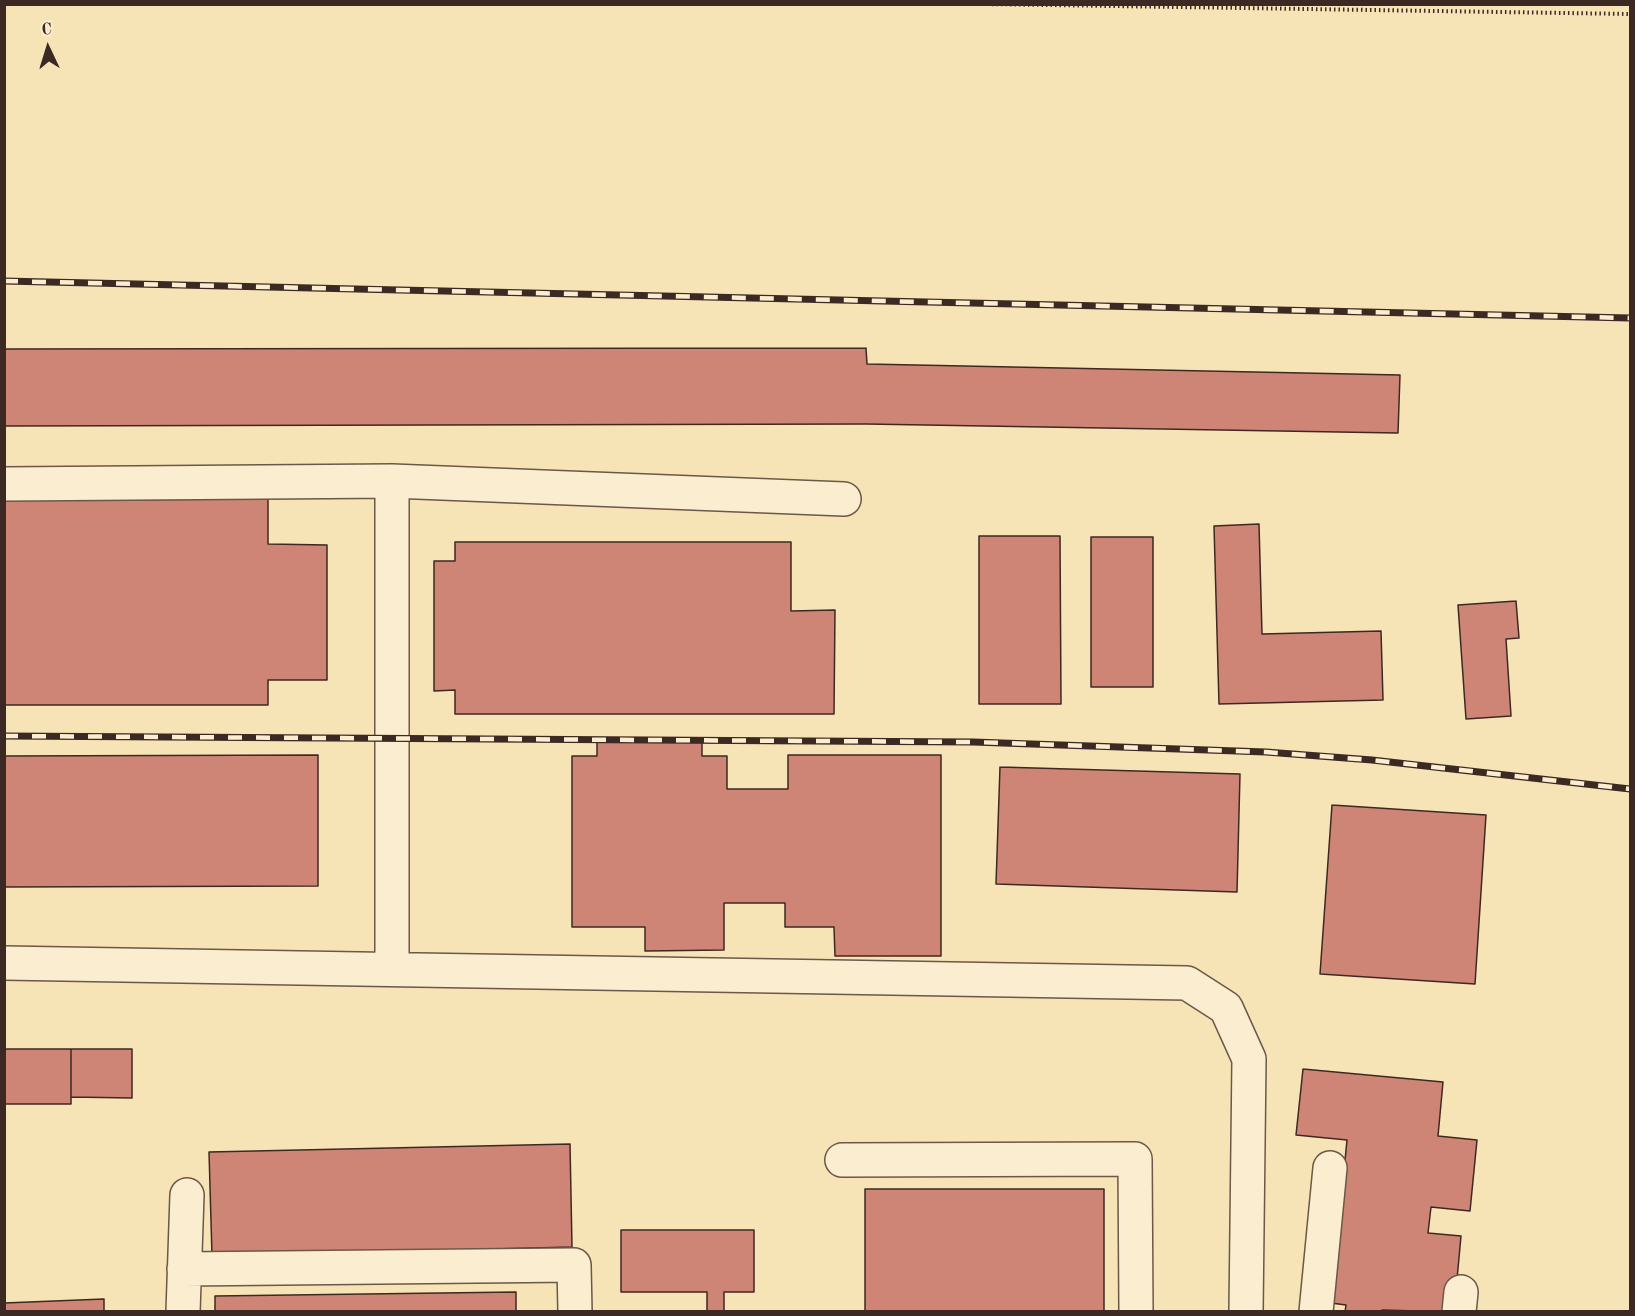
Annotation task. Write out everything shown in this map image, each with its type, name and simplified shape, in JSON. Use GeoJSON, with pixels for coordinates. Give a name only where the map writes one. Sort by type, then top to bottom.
{"type":"FeatureCollection","features":[{"type":"Feature","properties":{"kind":"street"},"geometry":{"type":"LineString","coordinates":[[392,480],[392,969]]}},
{"type":"Feature","properties":{"kind":"street"},"geometry":{"type":"LineString","coordinates":[[4,484],[392,480],[844,500]]}},
{"type":"Feature","properties":{"kind":"street"},"geometry":{"type":"LineString","coordinates":[[4,963],[1187,983],[1226,1008],[1249,1059],[1246,1311]]}},
{"type":"Feature","properties":{"kind":"street"},"geometry":{"type":"LineString","coordinates":[[842,1160],[1135,1159],[1136,1311]]}},
{"type":"Feature","properties":{"kind":"street"},"geometry":{"type":"LineString","coordinates":[[1316,1311],[1330,1168]]}},
{"type":"Feature","properties":{"kind":"street"},"geometry":{"type":"LineString","coordinates":[[183,1311],[187,1195]]}},
{"type":"Feature","properties":{"kind":"street"},"geometry":{"type":"LineString","coordinates":[[184,1269],[574,1265],[575,1311]]}},
{"type":"Feature","properties":{"kind":"path"},"geometry":{"type":"LineString","coordinates":[[983,4],[1630,14]]}},
{"type":"Feature","properties":{"kind":"building"},"geometry":{"type":"Polygon","coordinates":[[[866,348],[867,364],[1400,375],[1398,433],[866,424],[4,426],[4,349],[866,348]]]}},
{"type":"Feature","properties":{"kind":"building"},"geometry":{"type":"Polygon","coordinates":[[[268,499],[268,544],[327,545],[327,680],[268,680],[268,705],[4,705],[4,500],[268,499]]]}},
{"type":"Feature","properties":{"kind":"building"},"geometry":{"type":"Polygon","coordinates":[[[1259,524],[1262,634],[1381,631],[1383,700],[1219,704],[1214,526],[1259,524]]]}},
{"type":"Feature","properties":{"kind":"building"},"geometry":{"type":"Polygon","coordinates":[[[979,536],[1060,536],[1061,704],[979,704],[979,536]]]}},
{"type":"Feature","properties":{"kind":"building"},"geometry":{"type":"Polygon","coordinates":[[[1091,537],[1153,537],[1153,687],[1091,687],[1091,537]]]}},
{"type":"Feature","properties":{"kind":"building"},"geometry":{"type":"Polygon","coordinates":[[[455,542],[791,542],[791,611],[835,610],[834,714],[455,714],[455,690],[434,691],[434,561],[455,561],[455,542]]]}},
{"type":"Feature","properties":{"kind":"building"},"geometry":{"type":"Polygon","coordinates":[[[1516,601],[1519,638],[1506,639],[1511,716],[1466,719],[1458,605],[1516,601]]]}},
{"type":"Feature","properties":{"kind":"building"},"geometry":{"type":"Polygon","coordinates":[[[597,742],[702,742],[702,756],[727,756],[727,789],[788,789],[788,755],[941,755],[941,956],[835,956],[834,927],[785,927],[785,903],[724,903],[724,950],[645,951],[645,927],[572,927],[572,756],[597,756],[597,742]]]}},
{"type":"Feature","properties":{"kind":"building"},"geometry":{"type":"Polygon","coordinates":[[[318,755],[318,886],[4,887],[4,756],[318,755]]]}},
{"type":"Feature","properties":{"kind":"building"},"geometry":{"type":"Polygon","coordinates":[[[1000,767],[1240,774],[1237,892],[996,884],[1000,767]]]}},
{"type":"Feature","properties":{"kind":"building"},"geometry":{"type":"Polygon","coordinates":[[[1332,805],[1486,815],[1475,984],[1320,974],[1332,805]]]}},
{"type":"Feature","properties":{"kind":"building"},"geometry":{"type":"Polygon","coordinates":[[[4,1049],[71,1049],[71,1104],[4,1104],[4,1049]]]}},
{"type":"Feature","properties":{"kind":"building"},"geometry":{"type":"Polygon","coordinates":[[[71,1049],[132,1049],[132,1098],[71,1097],[71,1049]]]}},
{"type":"Feature","properties":{"kind":"building"},"geometry":{"type":"Polygon","coordinates":[[[1303,1069],[1443,1082],[1438,1136],[1477,1140],[1470,1211],[1431,1207],[1428,1233],[1461,1236],[1454,1312],[1382,1310],[1382,1312],[1345,1312],[1346,1305],[1331,1303],[1347,1140],[1296,1135],[1303,1069]]]}},
{"type":"Feature","properties":{"kind":"building"},"geometry":{"type":"Polygon","coordinates":[[[570,1144],[572,1247],[212,1256],[209,1152],[570,1144]]]}},
{"type":"Feature","properties":{"kind":"building"},"geometry":{"type":"Polygon","coordinates":[[[865,1189],[1104,1189],[1104,1312],[865,1312],[865,1189]]]}},
{"type":"Feature","properties":{"kind":"building"},"geometry":{"type":"Polygon","coordinates":[[[621,1230],[754,1230],[754,1292],[724,1292],[724,1312],[707,1312],[707,1292],[621,1292],[621,1230]]]}},
{"type":"Feature","properties":{"kind":"building"},"geometry":{"type":"Polygon","coordinates":[[[516,1292],[516,1312],[215,1312],[215,1296],[516,1292]]]}},
{"type":"Feature","properties":{"kind":"building"},"geometry":{"type":"Polygon","coordinates":[[[104,1299],[104,1312],[4,1312],[4,1303],[104,1299]]]}},
{"type":"Feature","properties":{"kind":"railway"},"geometry":{"type":"LineString","coordinates":[[4,281],[1630,318]]}},
{"type":"Feature","properties":{"kind":"railway"},"geometry":{"type":"LineString","coordinates":[[4,736],[973,742],[1266,752],[1372,760],[1630,789]]}}]}
